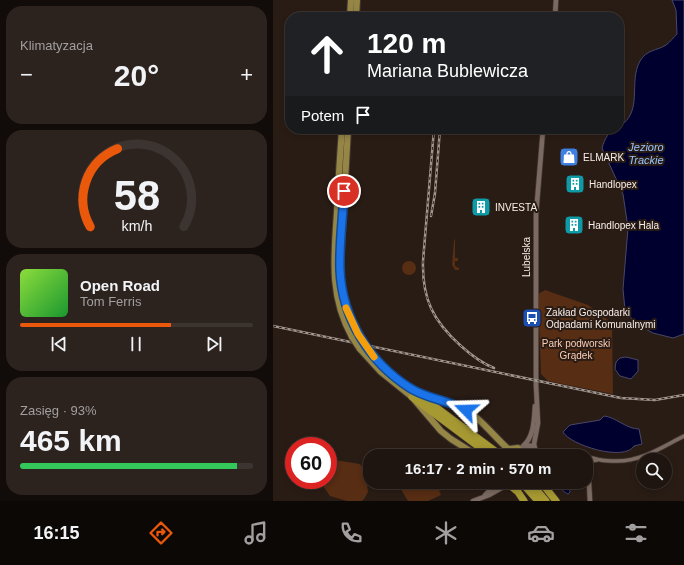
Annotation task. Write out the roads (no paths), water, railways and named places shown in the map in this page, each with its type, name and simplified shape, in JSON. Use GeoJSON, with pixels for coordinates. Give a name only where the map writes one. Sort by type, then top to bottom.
{"type":"FeatureCollection","features":[{"type":"Feature","properties":{"kind":"highway"},"geometry":{"type":"LineString","coordinates":[[410,388],[493,449]]}},
{"type":"Feature","properties":{"kind":"highway"},"geometry":{"type":"LineString","coordinates":[[411,397],[482,449]]}},
{"type":"Feature","properties":{"kind":"highway"},"geometry":{"type":"LineString","coordinates":[[514,489],[518,492],[524,501]]}},
{"type":"Feature","properties":{"kind":"highway"},"geometry":{"type":"LineString","coordinates":[[529,489],[538,501]]}},
{"type":"Feature","properties":{"kind":"highway"},"geometry":{"type":"LineString","coordinates":[[532,489],[547,501]]}},
{"type":"Feature","properties":{"kind":"highway"},"geometry":{"type":"LineString","coordinates":[[547,489],[556,501]]}},
{"type":"Feature","properties":{"kind":"main road"},"geometry":{"type":"LineString","coordinates":[[350,12],[351,0]]}},
{"type":"Feature","properties":{"kind":"main road"},"geometry":{"type":"LineString","coordinates":[[356,12],[357,0]]}},
{"type":"Feature","properties":{"kind":"main road"},"geometry":{"type":"LineString","coordinates":[[342,134],[334,251],[334,276],[340,309],[352,337],[360,349],[381,372],[411,397],[441,431],[468,449]]}},
{"type":"Feature","properties":{"kind":"main road"},"geometry":{"type":"LineString","coordinates":[[348,134],[340,275],[346,307],[361,339],[369,351],[388,370],[410,388],[431,398],[461,407],[475,417],[507,448],[510,449],[521,447]]}},
{"type":"Feature","properties":{"kind":"street"},"geometry":{"type":"LineString","coordinates":[[555,12],[556,0]]}},
{"type":"Feature","properties":{"kind":"street","name":"Lubelska"},"geometry":{"type":"LineString","coordinates":[[536,449],[534,444],[538,423],[536,385],[536,215],[543,134]]}},
{"type":"Feature","properties":{"kind":"street","name":"Lubelska"},"geometry":{"type":"LineString","coordinates":[[521,447],[529,439],[534,421],[536,385]]}},
{"type":"Feature","properties":{"kind":"street"},"geometry":{"type":"LineString","coordinates":[[593,461],[632,460],[657,451],[684,436]]}},
{"type":"Feature","properties":{"kind":"street"},"geometry":{"type":"LineString","coordinates":[[519,449],[521,447],[529,446],[533,449]]}},
{"type":"Feature","properties":{"kind":"street"},"geometry":{"type":"LineString","coordinates":[[593,457],[598,460]]}},
{"type":"Feature","properties":{"kind":"street"},"geometry":{"type":"LineString","coordinates":[[484,496],[492,489]]}},
{"type":"Feature","properties":{"kind":"street"},"geometry":{"type":"LineString","coordinates":[[473,501],[502,489]]}},
{"type":"Feature","properties":{"kind":"street"},"geometry":{"type":"LineString","coordinates":[[589,489],[590,501]]}},
{"type":"Feature","properties":{"kind":"water","name":"Jezioro Trackie"},"geometry":{"type":"Polygon","coordinates":[[[672,0],[684,0],[684,334],[673,338],[653,333],[636,324],[625,310],[623,289],[628,228],[623,194],[602,148],[604,141],[609,134],[624,134],[624,123],[631,113],[633,105],[635,78],[640,61],[649,52],[666,45],[677,34],[676,10],[672,0]]]}},
{"type":"Feature","properties":{"kind":"water"},"geometry":{"type":"Polygon","coordinates":[[[626,357],[638,360],[638,371],[631,379],[620,376],[615,369],[616,362],[620,358],[626,357]]]}},
{"type":"Feature","properties":{"kind":"water"},"geometry":{"type":"Polygon","coordinates":[[[604,416],[613,418],[630,427],[639,429],[642,444],[634,446],[628,451],[609,452],[597,450],[576,442],[563,432],[570,425],[600,420],[604,416]]]}},
{"type":"Feature","properties":{"kind":"water"},"geometry":{"type":"Polygon","coordinates":[[[562,489],[570,489],[570,492],[568,494],[562,489]]]}},
{"type":"Feature","properties":{"kind":"railway"},"geometry":{"type":"LineString","coordinates":[[434,134],[423,261],[423,275],[427,298],[436,318],[451,337],[472,356],[494,368]]}},
{"type":"Feature","properties":{"kind":"railway"},"geometry":{"type":"LineString","coordinates":[[431,216],[435,193],[440,134]]}},
{"type":"Feature","properties":{"kind":"railway"},"geometry":{"type":"LineString","coordinates":[[273,326],[621,398],[655,400],[684,395]]}},
{"type":"Feature","properties":{"kind":"place","name":"ELMARK"},"geometry":{"type":"Point","coordinates":[569,157]}},
{"type":"Feature","properties":{"kind":"place","name":"Handlopex"},"geometry":{"type":"Point","coordinates":[575,184]}},
{"type":"Feature","properties":{"kind":"place","name":"INVESTA"},"geometry":{"type":"Point","coordinates":[481,207]}},
{"type":"Feature","properties":{"kind":"place","name":"Handlopex Hala"},"geometry":{"type":"Point","coordinates":[574,225]}},
{"type":"Feature","properties":{"kind":"place","name":"Zakład Gospodarki Odpadami Komunalnymi"},"geometry":{"type":"Point","coordinates":[532,318]}},
{"type":"Feature","properties":{"kind":"park label","name":"Park podworski Grądek"},"geometry":{"type":"Point","coordinates":[576,348]}}]}
